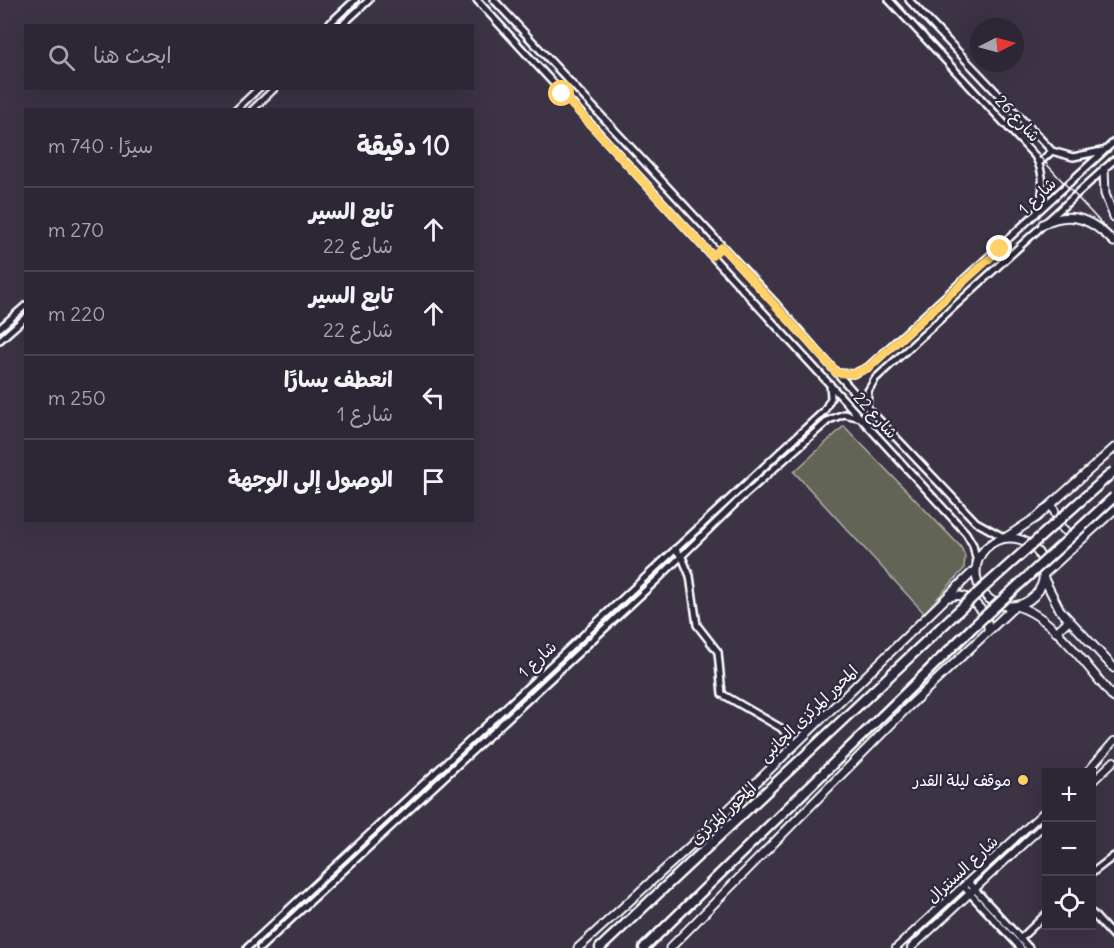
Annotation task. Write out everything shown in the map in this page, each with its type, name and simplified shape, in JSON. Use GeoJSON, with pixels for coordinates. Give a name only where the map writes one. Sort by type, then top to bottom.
{"type":"FeatureCollection","features":[{"type":"Feature","properties":{"kind":"highway","name":"المحور المركزى"},"geometry":{"type":"LineString","coordinates":[[600,948],[972,598],[1114,471]]}},
{"type":"Feature","properties":{"kind":"highway"},"geometry":{"type":"LineString","coordinates":[[644,948],[973,627],[1114,496]]}},
{"type":"Feature","properties":{"kind":"main road"},"geometry":{"type":"LineString","coordinates":[[1104,169],[1104,194],[1114,216]]}},
{"type":"Feature","properties":{"kind":"main road"},"geometry":{"type":"LineString","coordinates":[[1043,224],[1058,218],[1079,217],[1097,226],[1114,242]]}},
{"type":"Feature","properties":{"kind":"main road"},"geometry":{"type":"LineString","coordinates":[[1114,448],[1052,504],[1005,538],[989,545],[976,566],[979,587],[986,597],[997,604],[1016,606],[1036,614],[1056,632],[1114,698]]}},
{"type":"Feature","properties":{"kind":"main road"},"geometry":{"type":"LineString","coordinates":[[1052,504],[1060,527],[1082,539]]}},
{"type":"Feature","properties":{"kind":"main road"},"geometry":{"type":"LineString","coordinates":[[670,948],[908,707],[1016,606],[1032,598],[1040,588],[1043,576],[1114,510]]}},
{"type":"Feature","properties":{"kind":"main road"},"geometry":{"type":"LineString","coordinates":[[1005,538],[1022,540],[1031,546],[1041,559],[1043,576],[1053,600],[1114,668]]}},
{"type":"Feature","properties":{"kind":"main road","name":"المحور المركزى الجانبى"},"geometry":{"type":"LineString","coordinates":[[578,948],[699,838],[949,598],[976,566]]}},
{"type":"Feature","properties":{"kind":"main road"},"geometry":{"type":"LineString","coordinates":[[949,598],[967,596],[987,618],[988,631]]}},
{"type":"Feature","properties":{"kind":"main road"},"geometry":{"type":"LineString","coordinates":[[1056,632],[1069,620]]}},
{"type":"Feature","properties":{"kind":"street"},"geometry":{"type":"LineString","coordinates":[[329,24],[355,0]]}},
{"type":"Feature","properties":{"kind":"street"},"geometry":{"type":"LineString","coordinates":[[343,24],[369,0]]}},
{"type":"Feature","properties":{"kind":"street","name":"شارع 22"},"geometry":{"type":"LineString","coordinates":[[477,0],[966,533],[973,545],[976,566]]}},
{"type":"Feature","properties":{"kind":"street","name":"شارع 22"},"geometry":{"type":"LineString","coordinates":[[494,0],[867,407],[976,522],[1005,538]]}},
{"type":"Feature","properties":{"kind":"street","name":"شارع 26"},"geometry":{"type":"LineString","coordinates":[[889,0],[1039,163],[1043,190],[1034,217]]}},
{"type":"Feature","properties":{"kind":"street","name":"شارع 26"},"geometry":{"type":"LineString","coordinates":[[909,0],[1052,150],[1073,157],[1091,156],[1106,149]]}},
{"type":"Feature","properties":{"kind":"street"},"geometry":{"type":"LineString","coordinates":[[905,17],[915,6]]}},
{"type":"Feature","properties":{"kind":"street"},"geometry":{"type":"LineString","coordinates":[[562,94],[572,84]]}},
{"type":"Feature","properties":{"kind":"street"},"geometry":{"type":"LineString","coordinates":[[238,108],[257,90]]}},
{"type":"Feature","properties":{"kind":"street"},"geometry":{"type":"LineString","coordinates":[[254,108],[272,90]]}},
{"type":"Feature","properties":{"kind":"street","name":"شارع 1"},"geometry":{"type":"LineString","coordinates":[[837,373],[848,374],[864,371],[1114,142]]}},
{"type":"Feature","properties":{"kind":"street"},"geometry":{"type":"LineString","coordinates":[[1039,163],[1046,160],[1052,150]]}},
{"type":"Feature","properties":{"kind":"street","name":"شارع 1"},"geometry":{"type":"LineString","coordinates":[[867,407],[867,395],[871,384],[1114,160]]}},
{"type":"Feature","properties":{"kind":"street"},"geometry":{"type":"LineString","coordinates":[[712,256],[722,247]]}},
{"type":"Feature","properties":{"kind":"street"},"geometry":{"type":"LineString","coordinates":[[940,303],[949,313]]}},
{"type":"Feature","properties":{"kind":"street"},"geometry":{"type":"LineString","coordinates":[[0,328],[24,307]]}},
{"type":"Feature","properties":{"kind":"street"},"geometry":{"type":"LineString","coordinates":[[0,340],[24,319]]}},
{"type":"Feature","properties":{"kind":"street","name":"شارع 1"},"geometry":{"type":"LineString","coordinates":[[247,948],[824,411],[831,398],[830,384]]}},
{"type":"Feature","properties":{"kind":"street","name":"شارع 1"},"geometry":{"type":"LineString","coordinates":[[260,948],[682,557],[740,499],[829,420],[844,414],[861,418]]}},
{"type":"Feature","properties":{"kind":"street"},"geometry":{"type":"LineString","coordinates":[[966,533],[976,522]]}},
{"type":"Feature","properties":{"kind":"street"},"geometry":{"type":"LineString","coordinates":[[675,549],[682,557],[693,590],[695,621],[718,652],[722,694],[781,729],[795,744]]}},
{"type":"Feature","properties":{"kind":"street"},"geometry":{"type":"LineString","coordinates":[[1090,768],[1114,741]]}},
{"type":"Feature","properties":{"kind":"street"},"geometry":{"type":"LineString","coordinates":[[1096,778],[1114,761]]}},
{"type":"Feature","properties":{"kind":"street"},"geometry":{"type":"LineString","coordinates":[[390,815],[396,822]]}},
{"type":"Feature","properties":{"kind":"street","name":"شارع السنترال"},"geometry":{"type":"LineString","coordinates":[[897,948],[1042,815]]}},
{"type":"Feature","properties":{"kind":"street","name":"شارع السنترال"},"geometry":{"type":"LineString","coordinates":[[911,948],[1042,828]]}},
{"type":"Feature","properties":{"kind":"street"},"geometry":{"type":"LineString","coordinates":[[1096,870],[1114,856]]}},
{"type":"Feature","properties":{"kind":"street"},"geometry":{"type":"LineString","coordinates":[[966,884],[1021,948]]}},
{"type":"Feature","properties":{"kind":"street"},"geometry":{"type":"LineString","coordinates":[[973,892],[1029,948]]}},
{"type":"Feature","properties":{"kind":"street"},"geometry":{"type":"LineString","coordinates":[[1096,917],[1114,937]]}},
{"type":"Feature","properties":{"kind":"street"},"geometry":{"type":"LineString","coordinates":[[1020,939],[1042,919]]}},
{"type":"Feature","properties":{"kind":"green space"},"geometry":{"type":"Polygon","coordinates":[[[844,426],[961,547],[965,556],[964,569],[924,613],[794,472],[844,426]]]}},
{"type":"Feature","properties":{"kind":"railway"},"geometry":{"type":"LineString","coordinates":[[895,0],[1114,237]]}},
{"type":"Feature","properties":{"kind":"place","name":"موقف ليلة القدر"},"geometry":{"type":"Point","coordinates":[1023,780]}},
{"type":"Feature","properties":{"kind":"route"},"geometry":{"type":"LineString","coordinates":[[562,94],[712,256],[722,247],[837,373],[853,374],[868,368],[1000,249]]}}]}
